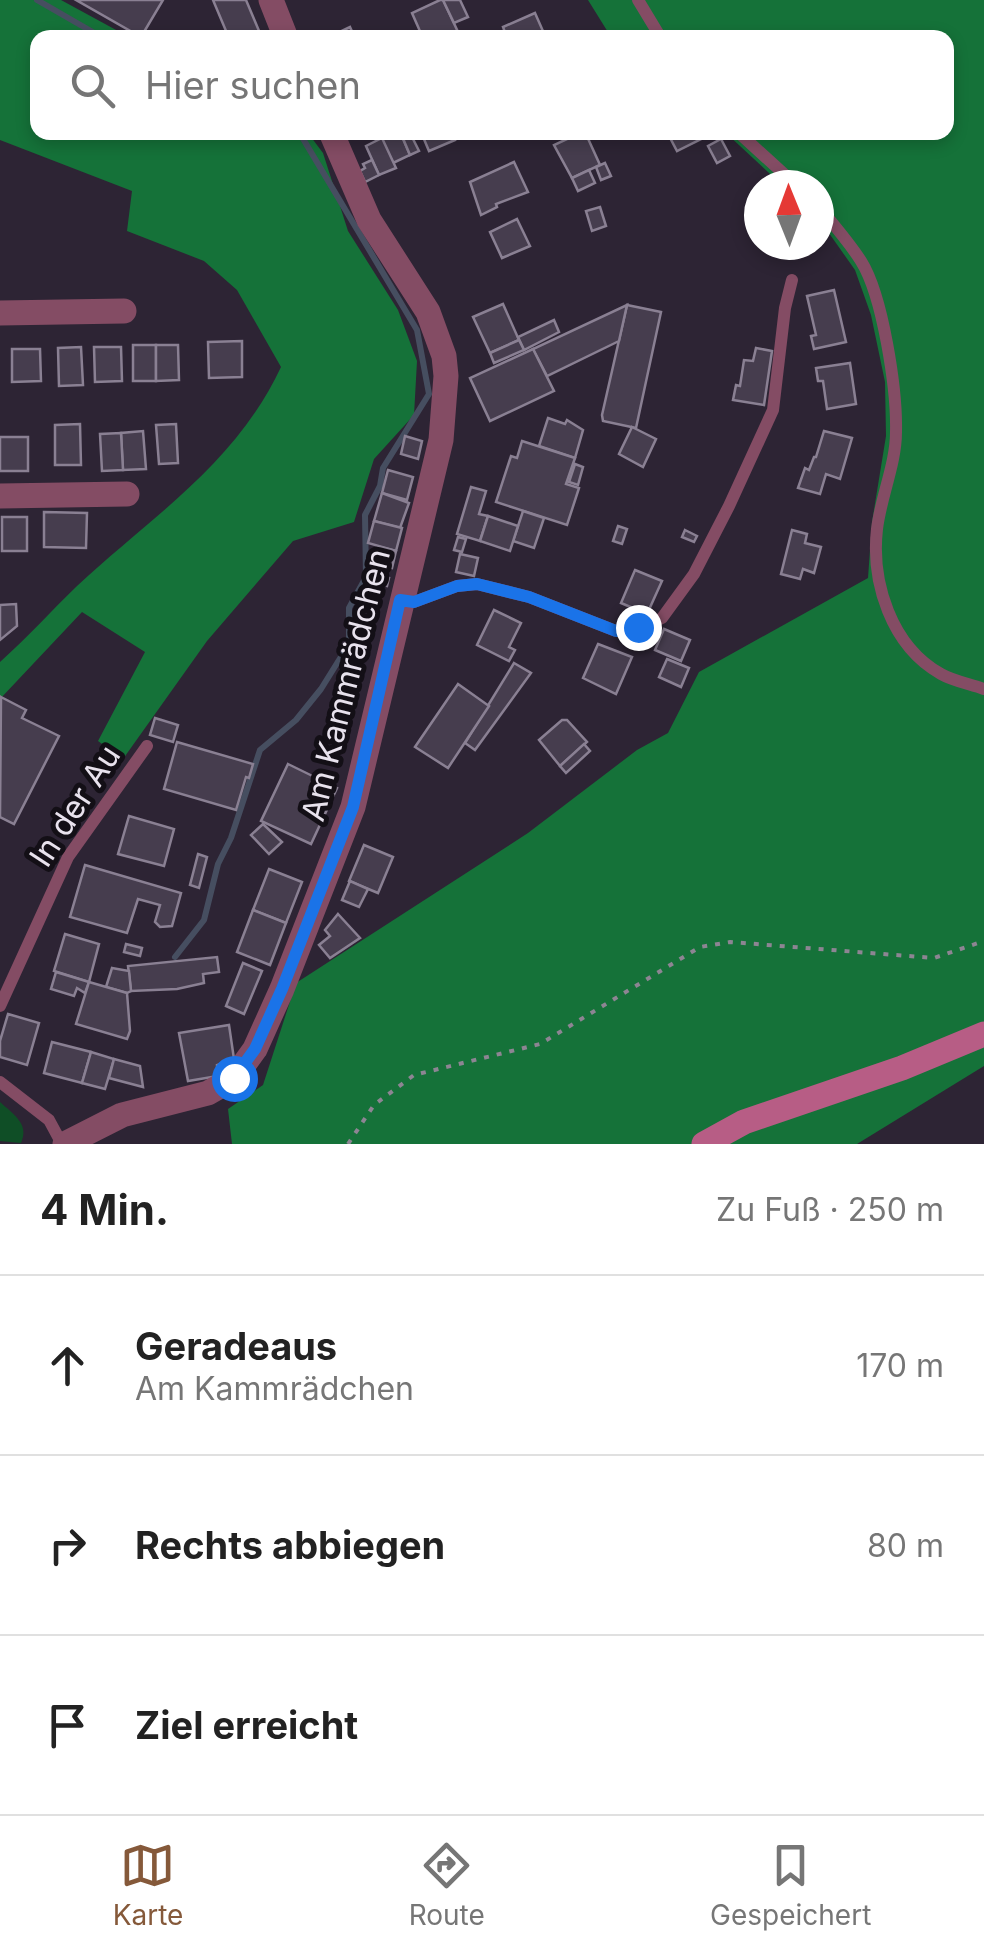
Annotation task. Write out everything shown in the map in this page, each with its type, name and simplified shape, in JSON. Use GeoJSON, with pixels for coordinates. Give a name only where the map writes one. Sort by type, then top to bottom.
{"type":"FeatureCollection","features":[{"type":"Feature","properties":{"kind":"street"},"geometry":{"type":"LineString","coordinates":[[271,0],[283,30]]}},
{"type":"Feature","properties":{"kind":"street","name":"Am Kammrädchen"},"geometry":{"type":"LineString","coordinates":[[63,1144],[122,1115],[208,1093],[234,1078],[255,1049],[353,807],[441,440],[446,392],[444,356],[428,312],[369,220],[337,140]]}},
{"type":"Feature","properties":{"kind":"street"},"geometry":{"type":"LineString","coordinates":[[0,312],[124,310]]}},
{"type":"Feature","properties":{"kind":"street"},"geometry":{"type":"LineString","coordinates":[[0,496],[126,494]]}},
{"type":"Feature","properties":{"kind":"street"},"geometry":{"type":"LineString","coordinates":[[704,1144],[744,1122],[902,1068],[984,1034]]}},
{"type":"Feature","properties":{"kind":"lane"},"geometry":{"type":"LineString","coordinates":[[638,0],[656,30]]}},
{"type":"Feature","properties":{"kind":"lane"},"geometry":{"type":"LineString","coordinates":[[747,140],[780,170]]}},
{"type":"Feature","properties":{"kind":"lane"},"geometry":{"type":"LineString","coordinates":[[834,226],[863,264],[895,383],[896,436],[877,530],[877,576],[884,608],[916,653],[940,674],[984,689]]}},
{"type":"Feature","properties":{"kind":"lane"},"geometry":{"type":"LineString","coordinates":[[400,600],[414,602],[457,586],[477,584],[529,597],[616,631],[646,626],[662,618],[694,574],[773,410],[792,280]]}},
{"type":"Feature","properties":{"kind":"lane","name":"In der Au"},"geometry":{"type":"LineString","coordinates":[[0,1006],[68,856],[147,746]]}},
{"type":"Feature","properties":{"kind":"lane"},"geometry":{"type":"LineString","coordinates":[[0,1082],[49,1120],[63,1144]]}},
{"type":"Feature","properties":{"kind":"path"},"geometry":{"type":"LineString","coordinates":[[348,1144],[374,1105],[414,1074],[540,1044],[700,947],[730,942],[934,958],[984,940]]}},
{"type":"Feature","properties":{"kind":"green space"},"geometry":{"type":"Polygon","coordinates":[[[0,0],[61,0],[116,30],[30,30],[30,140],[313,140],[323,153],[348,231],[398,310],[417,361],[414,415],[374,459],[354,522],[293,541],[207,641],[123,759],[98,741],[145,652],[82,612],[0,699],[0,662],[77,586],[216,461],[262,402],[281,367],[237,290],[204,261],[127,231],[132,191],[0,140],[0,0]]]}},
{"type":"Feature","properties":{"kind":"green space"},"geometry":{"type":"Polygon","coordinates":[[[588,0],[984,0],[984,1066],[857,1144],[232,1144],[228,1109],[263,1085],[296,983],[528,833],[637,750],[668,733],[699,672],[868,578],[872,522],[886,436],[885,382],[871,315],[855,270],[834,240],[834,170],[766,170],[734,140],[954,140],[954,30],[607,30],[588,0]]]}},
{"type":"Feature","properties":{"kind":"green space"},"geometry":{"type":"Polygon","coordinates":[[[0,1102],[22,1125],[21,1143],[0,1141],[0,1102]]]}},
{"type":"Feature","properties":{"kind":"building"},"geometry":{"type":"Polygon","coordinates":[[[76,0],[163,0],[145,30],[129,30],[76,0]]]}},
{"type":"Feature","properties":{"kind":"building"},"geometry":{"type":"Polygon","coordinates":[[[213,0],[246,0],[259,30],[226,30],[213,0]]]}},
{"type":"Feature","properties":{"kind":"building"},"geometry":{"type":"Polygon","coordinates":[[[443,0],[457,30],[419,30],[412,13],[443,0]]]}},
{"type":"Feature","properties":{"kind":"building"},"geometry":{"type":"Polygon","coordinates":[[[443,0],[460,0],[468,17],[454,23],[443,0]]]}},
{"type":"Feature","properties":{"kind":"building"},"geometry":{"type":"Polygon","coordinates":[[[535,13],[542,30],[504,30],[503,27],[535,13]]]}},
{"type":"Feature","properties":{"kind":"building"},"geometry":{"type":"Polygon","coordinates":[[[382,140],[403,140],[410,155],[393,163],[382,140]]]}},
{"type":"Feature","properties":{"kind":"building"},"geometry":{"type":"Polygon","coordinates":[[[383,140],[396,168],[379,175],[366,146],[383,140]]]}},
{"type":"Feature","properties":{"kind":"building"},"geometry":{"type":"Polygon","coordinates":[[[404,140],[414,140],[419,151],[410,155],[404,140]]]}},
{"type":"Feature","properties":{"kind":"building"},"geometry":{"type":"Polygon","coordinates":[[[424,140],[455,140],[429,151],[424,140]]]}},
{"type":"Feature","properties":{"kind":"building"},"geometry":{"type":"Polygon","coordinates":[[[565,140],[589,140],[600,165],[572,178],[554,145],[565,140]]]}},
{"type":"Feature","properties":{"kind":"building"},"geometry":{"type":"Polygon","coordinates":[[[671,140],[699,140],[677,151],[671,140]]]}},
{"type":"Feature","properties":{"kind":"building"},"geometry":{"type":"Polygon","coordinates":[[[722,140],[730,156],[717,163],[708,146],[722,140]]]}},
{"type":"Feature","properties":{"kind":"building"},"geometry":{"type":"Polygon","coordinates":[[[372,160],[379,175],[365,182],[360,171],[365,168],[363,164],[372,160]]]}},
{"type":"Feature","properties":{"kind":"building"},"geometry":{"type":"Polygon","coordinates":[[[514,162],[528,192],[496,204],[497,207],[481,215],[470,182],[514,162]]]}},
{"type":"Feature","properties":{"kind":"building"},"geometry":{"type":"Polygon","coordinates":[[[605,163],[611,176],[601,180],[596,167],[605,163]]]}},
{"type":"Feature","properties":{"kind":"building"},"geometry":{"type":"Polygon","coordinates":[[[589,170],[595,183],[578,191],[572,178],[589,170]]]}},
{"type":"Feature","properties":{"kind":"building"},"geometry":{"type":"Polygon","coordinates":[[[600,207],[606,226],[592,231],[586,211],[600,207]]]}},
{"type":"Feature","properties":{"kind":"building"},"geometry":{"type":"Polygon","coordinates":[[[517,219],[530,246],[502,258],[490,232],[517,219]]]}},
{"type":"Feature","properties":{"kind":"building"},"geometry":{"type":"Polygon","coordinates":[[[834,290],[846,342],[814,349],[811,336],[816,335],[807,296],[834,290]]]}},
{"type":"Feature","properties":{"kind":"building"},"geometry":{"type":"Polygon","coordinates":[[[503,304],[519,340],[490,353],[473,317],[503,304]]]}},
{"type":"Feature","properties":{"kind":"building"},"geometry":{"type":"Polygon","coordinates":[[[627,305],[661,312],[636,428],[603,421],[602,415],[627,305]]]}},
{"type":"Feature","properties":{"kind":"building"},"geometry":{"type":"Polygon","coordinates":[[[627,305],[619,341],[547,376],[533,349],[627,305]]]}},
{"type":"Feature","properties":{"kind":"building"},"geometry":{"type":"Polygon","coordinates":[[[554,320],[559,332],[524,350],[518,337],[554,320]]]}},
{"type":"Feature","properties":{"kind":"building"},"geometry":{"type":"Polygon","coordinates":[[[519,340],[524,350],[494,363],[490,353],[519,340]]]}},
{"type":"Feature","properties":{"kind":"building"},"geometry":{"type":"Polygon","coordinates":[[[242,341],[242,377],[209,378],[208,342],[242,341]]]}},
{"type":"Feature","properties":{"kind":"building"},"geometry":{"type":"Polygon","coordinates":[[[133,345],[156,345],[156,381],[133,381],[133,345]]]}},
{"type":"Feature","properties":{"kind":"building"},"geometry":{"type":"Polygon","coordinates":[[[156,345],[178,345],[179,380],[156,381],[156,345]]]}},
{"type":"Feature","properties":{"kind":"building"},"geometry":{"type":"Polygon","coordinates":[[[81,347],[83,385],[59,386],[58,348],[81,347]]]}},
{"type":"Feature","properties":{"kind":"building"},"geometry":{"type":"Polygon","coordinates":[[[94,347],[121,347],[122,381],[95,382],[94,347]]]}},
{"type":"Feature","properties":{"kind":"building"},"geometry":{"type":"Polygon","coordinates":[[[756,348],[772,351],[764,405],[733,400],[736,385],[740,386],[744,360],[753,361],[756,348]]]}},
{"type":"Feature","properties":{"kind":"building"},"geometry":{"type":"Polygon","coordinates":[[[12,349],[40,349],[41,381],[12,382],[12,349]]]}},
{"type":"Feature","properties":{"kind":"building"},"geometry":{"type":"Polygon","coordinates":[[[533,349],[554,391],[490,421],[470,378],[533,349]]]}},
{"type":"Feature","properties":{"kind":"building"},"geometry":{"type":"Polygon","coordinates":[[[850,363],[856,404],[827,409],[823,381],[818,381],[816,368],[850,363]]]}},
{"type":"Feature","properties":{"kind":"building"},"geometry":{"type":"Polygon","coordinates":[[[548,418],[565,424],[567,420],[583,430],[575,458],[539,446],[548,418]]]}},
{"type":"Feature","properties":{"kind":"building"},"geometry":{"type":"Polygon","coordinates":[[[80,424],[81,465],[55,465],[55,425],[80,424]]]}},
{"type":"Feature","properties":{"kind":"building"},"geometry":{"type":"Polygon","coordinates":[[[176,424],[178,463],[159,464],[156,425],[176,424]]]}},
{"type":"Feature","properties":{"kind":"building"},"geometry":{"type":"Polygon","coordinates":[[[632,427],[656,439],[643,467],[619,454],[632,427]]]}},
{"type":"Feature","properties":{"kind":"building"},"geometry":{"type":"Polygon","coordinates":[[[143,431],[146,469],[123,470],[121,433],[143,431]]]}},
{"type":"Feature","properties":{"kind":"building"},"geometry":{"type":"Polygon","coordinates":[[[824,431],[852,438],[840,479],[826,474],[820,494],[798,488],[805,468],[809,470],[816,457],[824,431]]]}},
{"type":"Feature","properties":{"kind":"building"},"geometry":{"type":"Polygon","coordinates":[[[121,433],[123,470],[102,471],[100,434],[121,433]]]}},
{"type":"Feature","properties":{"kind":"building"},"geometry":{"type":"Polygon","coordinates":[[[405,436],[422,441],[418,459],[401,454],[405,436]]]}},
{"type":"Feature","properties":{"kind":"building"},"geometry":{"type":"Polygon","coordinates":[[[0,437],[28,437],[28,471],[0,471],[0,437]]]}},
{"type":"Feature","properties":{"kind":"building"},"geometry":{"type":"Polygon","coordinates":[[[522,441],[575,458],[566,484],[579,488],[567,525],[496,502],[511,456],[517,458],[522,441]]]}},
{"type":"Feature","properties":{"kind":"building"},"geometry":{"type":"Polygon","coordinates":[[[575,464],[583,467],[578,485],[569,482],[575,464]]]}},
{"type":"Feature","properties":{"kind":"building"},"geometry":{"type":"Polygon","coordinates":[[[388,470],[413,477],[407,500],[382,493],[388,470]]]}},
{"type":"Feature","properties":{"kind":"building"},"geometry":{"type":"Polygon","coordinates":[[[471,487],[486,491],[479,514],[488,516],[480,541],[457,534],[471,487]]]}},
{"type":"Feature","properties":{"kind":"building"},"geometry":{"type":"Polygon","coordinates":[[[382,493],[409,503],[400,528],[374,521],[382,493]]]}},
{"type":"Feature","properties":{"kind":"building"},"geometry":{"type":"Polygon","coordinates":[[[523,511],[544,518],[534,548],[513,541],[523,511]]]}},
{"type":"Feature","properties":{"kind":"building"},"geometry":{"type":"Polygon","coordinates":[[[44,512],[87,513],[86,548],[44,547],[44,512]]]}},
{"type":"Feature","properties":{"kind":"building"},"geometry":{"type":"Polygon","coordinates":[[[488,516],[518,526],[510,551],[480,541],[488,516]]]}},
{"type":"Feature","properties":{"kind":"building"},"geometry":{"type":"Polygon","coordinates":[[[2,517],[27,517],[27,551],[2,551],[2,517]]]}},
{"type":"Feature","properties":{"kind":"building"},"geometry":{"type":"Polygon","coordinates":[[[374,521],[402,528],[396,551],[368,543],[374,521]]]}},
{"type":"Feature","properties":{"kind":"building"},"geometry":{"type":"Polygon","coordinates":[[[618,526],[627,529],[622,544],[613,541],[618,526]]]}},
{"type":"Feature","properties":{"kind":"building"},"geometry":{"type":"Polygon","coordinates":[[[685,530],[697,536],[694,542],[682,537],[685,530]]]}},
{"type":"Feature","properties":{"kind":"building"},"geometry":{"type":"Polygon","coordinates":[[[792,530],[807,534],[805,543],[821,547],[814,573],[803,569],[800,579],[781,574],[792,530]]]}},
{"type":"Feature","properties":{"kind":"building"},"geometry":{"type":"Polygon","coordinates":[[[458,537],[466,539],[462,552],[454,550],[458,537]]]}},
{"type":"Feature","properties":{"kind":"building"},"geometry":{"type":"Polygon","coordinates":[[[380,547],[396,551],[392,568],[375,564],[380,547]]]}},
{"type":"Feature","properties":{"kind":"building"},"geometry":{"type":"Polygon","coordinates":[[[460,554],[478,558],[474,576],[456,572],[460,554]]]}},
{"type":"Feature","properties":{"kind":"building"},"geometry":{"type":"Polygon","coordinates":[[[635,570],[662,581],[647,614],[621,603],[635,570]]]}},
{"type":"Feature","properties":{"kind":"building"},"geometry":{"type":"Polygon","coordinates":[[[374,574],[389,578],[387,586],[371,582],[374,574]]]}},
{"type":"Feature","properties":{"kind":"building"},"geometry":{"type":"Polygon","coordinates":[[[16,604],[17,626],[0,640],[0,605],[16,604]]]}},
{"type":"Feature","properties":{"kind":"building"},"geometry":{"type":"Polygon","coordinates":[[[494,610],[521,623],[509,647],[515,650],[509,661],[477,645],[494,610]]]}},
{"type":"Feature","properties":{"kind":"building"},"geometry":{"type":"Polygon","coordinates":[[[664,629],[690,640],[681,661],[655,650],[664,629]]]}},
{"type":"Feature","properties":{"kind":"building"},"geometry":{"type":"Polygon","coordinates":[[[598,644],[632,657],[616,694],[583,678],[598,644]]]}},
{"type":"Feature","properties":{"kind":"building"},"geometry":{"type":"Polygon","coordinates":[[[667,659],[689,668],[681,687],[659,677],[667,659]]]}},
{"type":"Feature","properties":{"kind":"building"},"geometry":{"type":"Polygon","coordinates":[[[514,663],[531,673],[475,750],[465,743],[514,663]]]}},
{"type":"Feature","properties":{"kind":"building"},"geometry":{"type":"Polygon","coordinates":[[[458,684],[489,706],[448,768],[415,747],[458,684]]]}},
{"type":"Feature","properties":{"kind":"building"},"geometry":{"type":"Polygon","coordinates":[[[1,697],[26,710],[22,718],[59,736],[14,824],[0,817],[1,697]]]}},
{"type":"Feature","properties":{"kind":"building"},"geometry":{"type":"Polygon","coordinates":[[[155,718],[178,725],[173,742],[150,735],[155,718]]]}},
{"type":"Feature","properties":{"kind":"building"},"geometry":{"type":"Polygon","coordinates":[[[567,720],[587,742],[560,766],[539,740],[567,720]]]}},
{"type":"Feature","properties":{"kind":"building"},"geometry":{"type":"Polygon","coordinates":[[[177,742],[253,764],[236,810],[164,789],[177,742]]]}},
{"type":"Feature","properties":{"kind":"building"},"geometry":{"type":"Polygon","coordinates":[[[584,744],[590,751],[566,773],[560,766],[584,744]]]}},
{"type":"Feature","properties":{"kind":"building"},"geometry":{"type":"Polygon","coordinates":[[[288,764],[337,788],[311,844],[261,821],[288,764]]]}},
{"type":"Feature","properties":{"kind":"building"},"geometry":{"type":"Polygon","coordinates":[[[129,816],[174,829],[164,866],[118,854],[129,816]]]}},
{"type":"Feature","properties":{"kind":"building"},"geometry":{"type":"Polygon","coordinates":[[[263,824],[282,842],[269,854],[251,835],[263,824]]]}},
{"type":"Feature","properties":{"kind":"building"},"geometry":{"type":"Polygon","coordinates":[[[364,845],[393,857],[378,893],[349,881],[364,845]]]}},
{"type":"Feature","properties":{"kind":"building"},"geometry":{"type":"Polygon","coordinates":[[[198,854],[207,857],[199,888],[190,885],[198,854]]]}},
{"type":"Feature","properties":{"kind":"building"},"geometry":{"type":"Polygon","coordinates":[[[85,865],[181,893],[172,926],[160,927],[155,922],[160,905],[138,899],[127,933],[70,917],[85,865]]]}},
{"type":"Feature","properties":{"kind":"building"},"geometry":{"type":"Polygon","coordinates":[[[269,869],[302,882],[286,923],[253,910],[269,869]]]}},
{"type":"Feature","properties":{"kind":"building"},"geometry":{"type":"Polygon","coordinates":[[[350,881],[368,889],[359,907],[342,900],[350,881]]]}},
{"type":"Feature","properties":{"kind":"building"},"geometry":{"type":"Polygon","coordinates":[[[253,910],[286,923],[270,965],[237,952],[253,910]]]}},
{"type":"Feature","properties":{"kind":"building"},"geometry":{"type":"Polygon","coordinates":[[[338,914],[360,938],[330,958],[319,945],[330,936],[325,930],[338,914]]]}},
{"type":"Feature","properties":{"kind":"building"},"geometry":{"type":"Polygon","coordinates":[[[65,934],[99,944],[89,982],[54,971],[65,934]]]}},
{"type":"Feature","properties":{"kind":"building"},"geometry":{"type":"Polygon","coordinates":[[[126,944],[142,948],[140,956],[124,952],[126,944]]]}},
{"type":"Feature","properties":{"kind":"building"},"geometry":{"type":"Polygon","coordinates":[[[217,957],[219,972],[203,974],[204,983],[177,989],[131,991],[128,966],[217,957]]]}},
{"type":"Feature","properties":{"kind":"building"},"geometry":{"type":"Polygon","coordinates":[[[243,963],[262,971],[244,1014],[226,1006],[243,963]]]}},
{"type":"Feature","properties":{"kind":"building"},"geometry":{"type":"Polygon","coordinates":[[[112,968],[129,971],[131,991],[106,987],[112,968]]]}},
{"type":"Feature","properties":{"kind":"building"},"geometry":{"type":"Polygon","coordinates":[[[56,972],[89,982],[85,993],[77,988],[74,996],[51,989],[56,972]]]}},
{"type":"Feature","properties":{"kind":"building"},"geometry":{"type":"Polygon","coordinates":[[[89,982],[127,993],[127,1039],[76,1024],[89,982]]]}},
{"type":"Feature","properties":{"kind":"building"},"geometry":{"type":"Polygon","coordinates":[[[8,1014],[39,1023],[27,1065],[0,1057],[8,1014]]]}},
{"type":"Feature","properties":{"kind":"building"},"geometry":{"type":"Polygon","coordinates":[[[229,1025],[234,1059],[217,1065],[218,1076],[188,1081],[179,1033],[229,1025]]]}},
{"type":"Feature","properties":{"kind":"building"},"geometry":{"type":"Polygon","coordinates":[[[52,1042],[91,1052],[82,1083],[44,1073],[52,1042]]]}},
{"type":"Feature","properties":{"kind":"building"},"geometry":{"type":"Polygon","coordinates":[[[91,1052],[114,1059],[105,1089],[82,1083],[91,1052]]]}},
{"type":"Feature","properties":{"kind":"building"},"geometry":{"type":"Polygon","coordinates":[[[114,1059],[140,1066],[143,1087],[109,1078],[114,1059]]]}},
{"type":"Feature","properties":{"kind":"waterway"},"geometry":{"type":"LineString","coordinates":[[37,0],[89,30]]}},
{"type":"Feature","properties":{"kind":"waterway"},"geometry":{"type":"LineString","coordinates":[[175,957],[204,920],[218,864],[231,838],[260,750],[296,720],[349,644],[349,608],[366,577],[365,515],[380,486],[383,468],[429,394],[417,330],[304,140]]}},
{"type":"Feature","properties":{"kind":"route"},"geometry":{"type":"LineString","coordinates":[[234,1078],[255,1049],[282,989],[353,807],[400,600],[414,602],[457,586],[477,584],[529,597],[616,631],[638,627]]}}]}
